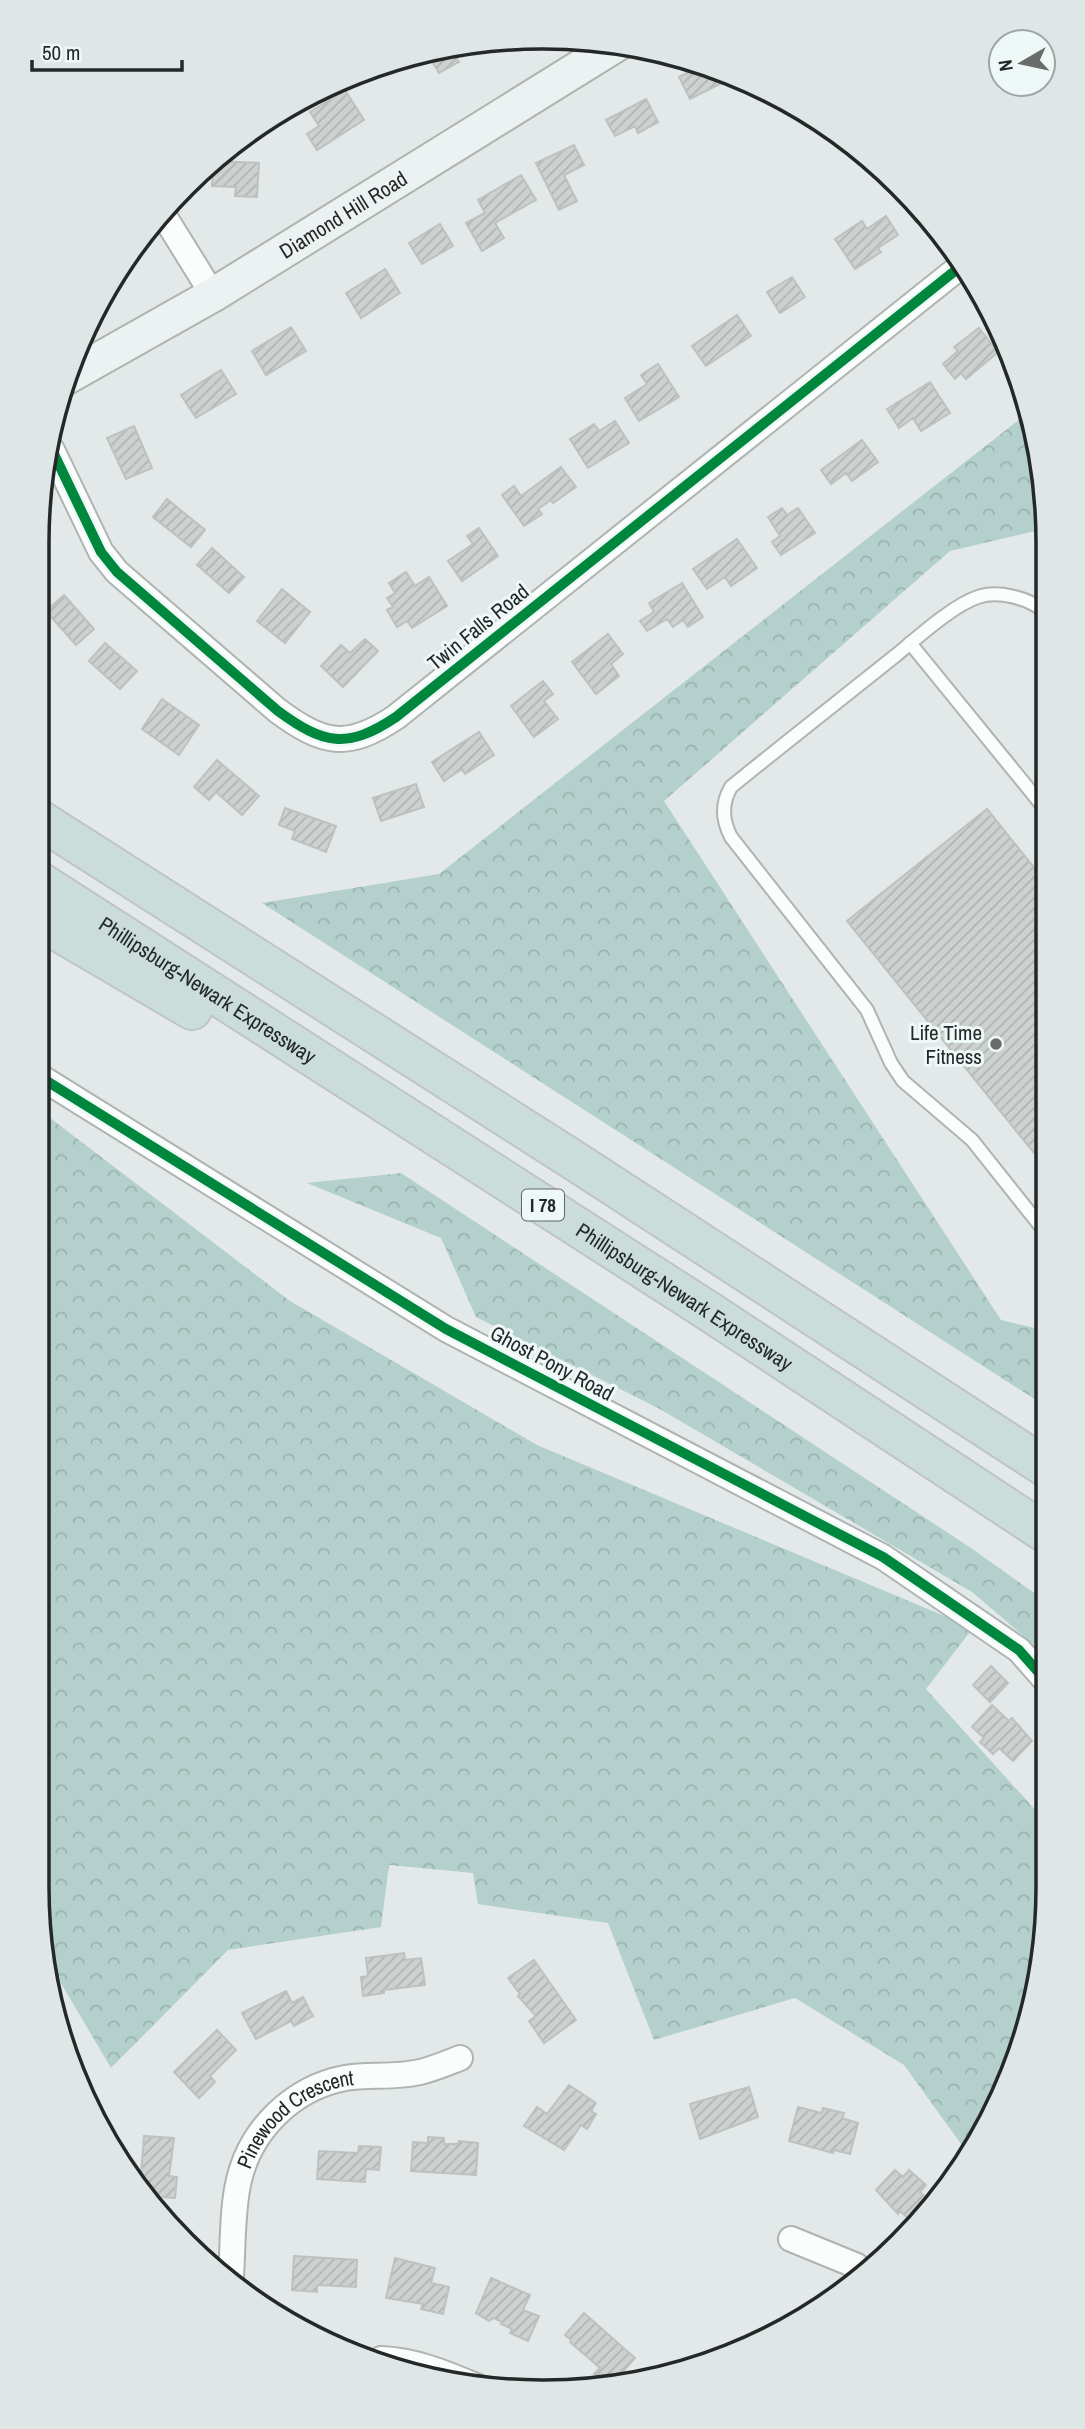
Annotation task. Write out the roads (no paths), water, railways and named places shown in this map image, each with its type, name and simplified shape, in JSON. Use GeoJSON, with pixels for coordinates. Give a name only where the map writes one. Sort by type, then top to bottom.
{"type":"FeatureCollection","features":[{"type":"Feature","properties":{"kind":"highway","name":"I 78"},"geometry":{"type":"LineString","coordinates":[[49,826],[578,1163],[1036,1461]]}},
{"type":"Feature","properties":{"kind":"highway","name":"Phillipsburg-Newark Expressway"},"geometry":{"type":"LineString","coordinates":[[49,888],[710,1312],[1036,1527]]}},
{"type":"Feature","properties":{"kind":"highway"},"geometry":{"type":"LineString","coordinates":[[49,926],[263,1052],[372,1097]]}},
{"type":"Feature","properties":{"kind":"main road","name":"Diamond Hill Road"},"geometry":{"type":"LineString","coordinates":[[81,370],[213,295],[603,53]]}},
{"type":"Feature","properties":{"kind":"street"},"geometry":{"type":"LineString","coordinates":[[167,221],[213,295]]}},
{"type":"Feature","properties":{"kind":"street","name":"Twin Falls Road"},"geometry":{"type":"LineString","coordinates":[[56,458],[102,552],[117,572],[303,729],[322,738],[359,737],[379,729],[396,717],[955,271]]}},
{"type":"Feature","properties":{"kind":"street","name":"Ghost Pony Road"},"geometry":{"type":"LineString","coordinates":[[49,1082],[446,1329],[883,1558],[1018,1650],[1036,1670]]}},
{"type":"Feature","properties":{"kind":"street","name":"Pinewood Crescent"},"geometry":{"type":"LineString","coordinates":[[232,2270],[238,2182],[247,2155],[270,2120],[290,2101],[315,2087],[355,2077],[419,2073],[460,2058]]}},
{"type":"Feature","properties":{"kind":"street"},"geometry":{"type":"LineString","coordinates":[[791,2239],[857,2266]]}},
{"type":"Feature","properties":{"kind":"lane"},"geometry":{"type":"LineString","coordinates":[[1036,607],[1016,598],[978,597],[953,611],[731,787],[723,805],[723,816],[731,837],[867,1010],[891,1063],[903,1081],[972,1140],[1036,1220]]}},
{"type":"Feature","properties":{"kind":"lane"},"geometry":{"type":"LineString","coordinates":[[911,643],[1036,797]]}},
{"type":"Feature","properties":{"kind":"place","name":"Life Time Fitness"},"geometry":{"type":"Point","coordinates":[996,1044]}}]}
